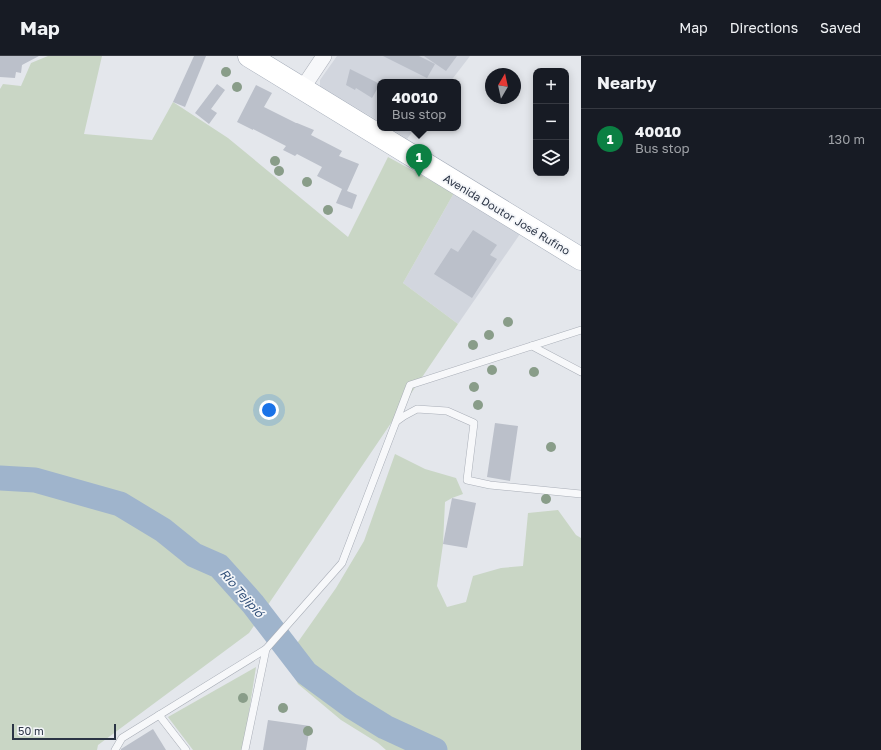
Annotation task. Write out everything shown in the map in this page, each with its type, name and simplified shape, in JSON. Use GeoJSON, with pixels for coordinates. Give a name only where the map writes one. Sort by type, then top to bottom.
{"type":"FeatureCollection","features":[{"type":"Feature","properties":{"kind":"main road","name":"Avenida Doutor José Rufino"},"geometry":{"type":"LineString","coordinates":[[249,56],[581,259]]}},
{"type":"Feature","properties":{"kind":"street"},"geometry":{"type":"LineString","coordinates":[[302,89],[324,56]]}},
{"type":"Feature","properties":{"kind":"lane"},"geometry":{"type":"LineString","coordinates":[[115,750],[122,738],[266,648],[342,563],[410,385],[581,330]]}},
{"type":"Feature","properties":{"kind":"lane"},"geometry":{"type":"LineString","coordinates":[[532,346],[581,372]]}},
{"type":"Feature","properties":{"kind":"lane"},"geometry":{"type":"LineString","coordinates":[[396,421],[417,409],[447,410],[474,423],[467,480],[490,485],[581,494]]}},
{"type":"Feature","properties":{"kind":"lane"},"geometry":{"type":"LineString","coordinates":[[245,750],[266,648]]}},
{"type":"Feature","properties":{"kind":"lane"},"geometry":{"type":"LineString","coordinates":[[160,715],[186,750]]}},
{"type":"Feature","properties":{"kind":"shaded area"},"geometry":{"type":"Polygon","coordinates":[[[337,56],[470,56],[452,79],[377,79],[377,120],[320,86],[320,80],[337,56]]]}},
{"type":"Feature","properties":{"kind":"shaded area"},"geometry":{"type":"Polygon","coordinates":[[[395,131],[413,131],[407,139],[395,131]]]}},
{"type":"Feature","properties":{"kind":"shaded area"},"geometry":{"type":"Polygon","coordinates":[[[454,193],[520,234],[458,324],[403,283],[454,193]]]}},
{"type":"Feature","properties":{"kind":"green space"},"geometry":{"type":"Polygon","coordinates":[[[48,56],[102,56],[84,134],[152,140],[173,102],[228,138],[348,237],[388,157],[454,193],[403,283],[458,324],[249,633],[98,745],[97,750],[0,750],[0,89],[3,84],[21,86],[31,63],[48,56]]]}},
{"type":"Feature","properties":{"kind":"green space"},"geometry":{"type":"Polygon","coordinates":[[[395,454],[425,469],[456,478],[463,494],[445,502],[443,544],[437,586],[447,607],[466,602],[473,576],[501,568],[523,566],[528,513],[558,510],[576,535],[581,538],[581,750],[386,750],[378,743],[341,720],[298,684],[286,659],[336,588],[364,541],[395,454]]]}},
{"type":"Feature","properties":{"kind":"green space"},"geometry":{"type":"Polygon","coordinates":[[[256,667],[243,750],[193,750],[168,717],[256,667]]]}},
{"type":"Feature","properties":{"kind":"building"},"geometry":{"type":"Polygon","coordinates":[[[0,56],[39,56],[22,65],[21,73],[16,72],[15,78],[0,77],[0,56]]]}},
{"type":"Feature","properties":{"kind":"building"},"geometry":{"type":"Polygon","coordinates":[[[194,56],[206,56],[185,107],[173,102],[194,56]]]}},
{"type":"Feature","properties":{"kind":"building"},"geometry":{"type":"Polygon","coordinates":[[[383,56],[419,56],[435,64],[427,78],[383,56]]]}},
{"type":"Feature","properties":{"kind":"building"},"geometry":{"type":"Polygon","coordinates":[[[424,56],[457,56],[446,71],[424,56]]]}},
{"type":"Feature","properties":{"kind":"building"},"geometry":{"type":"Polygon","coordinates":[[[350,69],[377,82],[377,89],[372,98],[356,88],[355,90],[346,85],[350,69]]]}},
{"type":"Feature","properties":{"kind":"building"},"geometry":{"type":"Polygon","coordinates":[[[217,84],[225,90],[211,109],[217,113],[209,124],[195,113],[217,84]]]}},
{"type":"Feature","properties":{"kind":"building"},"geometry":{"type":"Polygon","coordinates":[[[256,85],[272,93],[264,107],[314,130],[311,135],[342,151],[339,156],[359,164],[347,191],[357,195],[352,209],[336,203],[342,189],[317,176],[322,167],[297,154],[295,156],[283,150],[286,146],[237,122],[256,85]]]}},
{"type":"Feature","properties":{"kind":"building"},"geometry":{"type":"Polygon","coordinates":[[[473,230],[497,245],[490,255],[497,259],[472,298],[434,274],[451,248],[458,252],[473,230]]]}},
{"type":"Feature","properties":{"kind":"building"},"geometry":{"type":"Polygon","coordinates":[[[495,423],[518,426],[510,481],[487,477],[495,423]]]}},
{"type":"Feature","properties":{"kind":"building"},"geometry":{"type":"Polygon","coordinates":[[[452,498],[476,503],[467,548],[443,544],[452,498]]]}},
{"type":"Feature","properties":{"kind":"building"},"geometry":{"type":"Polygon","coordinates":[[[268,720],[310,726],[306,750],[263,750],[268,720]]]}},
{"type":"Feature","properties":{"kind":"building"},"geometry":{"type":"Polygon","coordinates":[[[153,729],[166,750],[121,750],[121,749],[153,729]]]}},
{"type":"Feature","properties":{"kind":"waterway","name":"Rio Tejipió"},"geometry":{"type":"LineString","coordinates":[[0,478],[35,480],[120,504],[163,530],[194,555],[219,566],[253,604],[306,673],[351,706],[385,727],[435,750]]}},
{"type":"Feature","properties":{"kind":"place","name":"40010"},"geometry":{"type":"Point","coordinates":[419,177]}}]}
